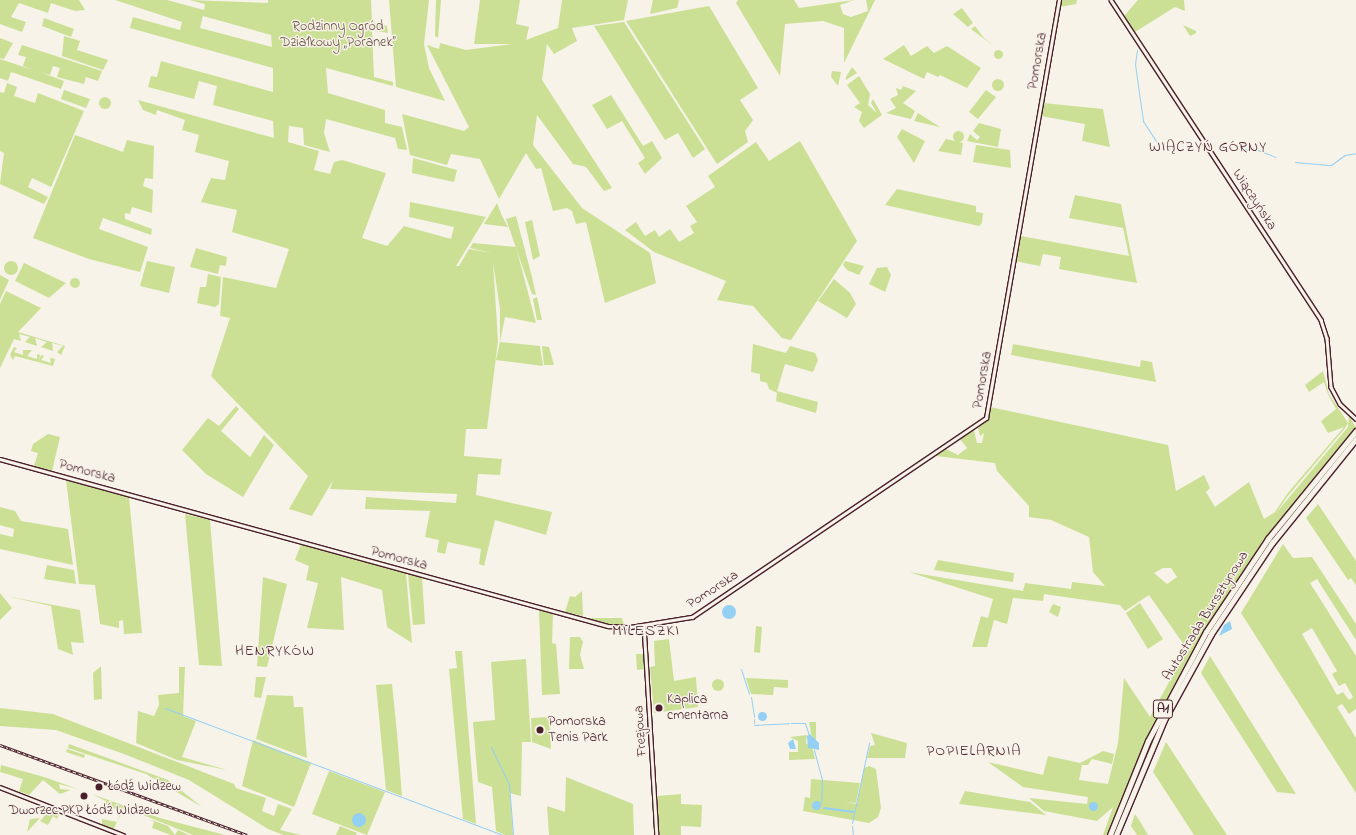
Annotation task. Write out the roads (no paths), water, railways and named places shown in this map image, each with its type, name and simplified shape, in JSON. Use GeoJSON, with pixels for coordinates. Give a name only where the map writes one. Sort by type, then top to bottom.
{"type":"FeatureCollection","features":[{"type":"Feature","properties":{"kind":"highway","name":"Autostrada Bursztynowa"},"geometry":{"type":"LineString","coordinates":[[1110,835],[1161,713],[1239,580],[1356,431]]}},
{"type":"Feature","properties":{"kind":"highway","name":"Autostrada Bursztynowa"},"geometry":{"type":"LineString","coordinates":[[1116,835],[1169,710],[1244,583],[1356,440]]}},
{"type":"Feature","properties":{"kind":"street","name":"Pomorska"},"geometry":{"type":"LineString","coordinates":[[0,459],[608,626],[644,625],[694,615],[986,418],[1059,0]]}},
{"type":"Feature","properties":{"kind":"street","name":"Wiączyńska"},"geometry":{"type":"LineString","coordinates":[[1112,0],[1320,319],[1327,338],[1331,387],[1340,404],[1356,418]]}},
{"type":"Feature","properties":{"kind":"street","name":"Frezjowa"},"geometry":{"type":"LineString","coordinates":[[644,625],[657,835]]}},
{"type":"Feature","properties":{"kind":"street"},"geometry":{"type":"LineString","coordinates":[[0,787],[53,806],[123,835]]}},
{"type":"Feature","properties":{"kind":"water"},"geometry":{"type":"Polygon","coordinates":[[[729,605],[734,607],[736,612],[734,617],[729,619],[724,617],[722,612],[724,607],[729,605]]]}},
{"type":"Feature","properties":{"kind":"water"},"geometry":{"type":"Polygon","coordinates":[[[1230,621],[1232,629],[1219,636],[1224,625],[1230,621]]]}},
{"type":"Feature","properties":{"kind":"water"},"geometry":{"type":"Polygon","coordinates":[[[762,711],[767,716],[762,721],[757,716],[762,711]]]}},
{"type":"Feature","properties":{"kind":"water"},"geometry":{"type":"Polygon","coordinates":[[[810,734],[819,743],[819,750],[808,748],[807,736],[810,734]]]}},
{"type":"Feature","properties":{"kind":"water"},"geometry":{"type":"Polygon","coordinates":[[[793,739],[796,749],[790,749],[788,743],[793,739]]]}},
{"type":"Feature","properties":{"kind":"water"},"geometry":{"type":"Polygon","coordinates":[[[814,801],[818,801],[820,805],[818,809],[814,809],[812,807],[812,803],[814,801]]]}},
{"type":"Feature","properties":{"kind":"water"},"geometry":{"type":"Polygon","coordinates":[[[1093,801],[1098,806],[1093,811],[1088,806],[1093,801]]]}},
{"type":"Feature","properties":{"kind":"water"},"geometry":{"type":"Polygon","coordinates":[[[824,807],[854,811],[854,813],[823,809],[824,807]]]}},
{"type":"Feature","properties":{"kind":"water"},"geometry":{"type":"Polygon","coordinates":[[[359,813],[364,815],[366,820],[364,825],[359,827],[354,825],[352,820],[354,815],[359,813]]]}},
{"type":"Feature","properties":{"kind":"waterway"},"geometry":{"type":"LineString","coordinates":[[1137,50],[1135,64],[1143,121],[1156,141]]}},
{"type":"Feature","properties":{"kind":"waterway"},"geometry":{"type":"LineString","coordinates":[[1229,149],[1255,149],[1276,157]]}},
{"type":"Feature","properties":{"kind":"waterway"},"geometry":{"type":"LineString","coordinates":[[1295,162],[1331,165],[1345,155],[1356,153]]}},
{"type":"Feature","properties":{"kind":"waterway"},"geometry":{"type":"LineString","coordinates":[[741,669],[749,694]]}},
{"type":"Feature","properties":{"kind":"waterway"},"geometry":{"type":"LineString","coordinates":[[751,697],[754,717]]}},
{"type":"Feature","properties":{"kind":"waterway"},"geometry":{"type":"LineString","coordinates":[[165,708],[503,835]]}},
{"type":"Feature","properties":{"kind":"waterway"},"geometry":{"type":"LineString","coordinates":[[754,725],[789,723]]}},
{"type":"Feature","properties":{"kind":"waterway"},"geometry":{"type":"LineString","coordinates":[[791,723],[805,723],[809,735]]}},
{"type":"Feature","properties":{"kind":"waterway"},"geometry":{"type":"LineString","coordinates":[[852,823],[869,743]]}},
{"type":"Feature","properties":{"kind":"waterway"},"geometry":{"type":"LineString","coordinates":[[491,747],[509,784],[513,835]]}},
{"type":"Feature","properties":{"kind":"waterway"},"geometry":{"type":"LineString","coordinates":[[814,750],[822,779],[821,803]]}},
{"type":"Feature","properties":{"kind":"waterway"},"geometry":{"type":"LineString","coordinates":[[852,826],[853,835]]}},
{"type":"Feature","properties":{"kind":"railway"},"geometry":{"type":"LineString","coordinates":[[0,745],[247,835]]}},
{"type":"Feature","properties":{"kind":"place","name":"Kaplica cmentarna"},"geometry":{"type":"Point","coordinates":[659,708]}},
{"type":"Feature","properties":{"kind":"place","name":"Pomorska Tenis Park"},"geometry":{"type":"Point","coordinates":[540,730]}},
{"type":"Feature","properties":{"kind":"place","name":"Łódź Widzew"},"geometry":{"type":"Point","coordinates":[99,787]}},
{"type":"Feature","properties":{"kind":"place","name":"Dworzec PKP Łódź Widzew"},"geometry":{"type":"Point","coordinates":[84,796]}},
{"type":"Feature","properties":{"kind":"district","name":"WIĄCZYŃ GÓRNY"},"geometry":{"type":"Point","coordinates":[1208,148]}},
{"type":"Feature","properties":{"kind":"district","name":"MILESZKI"},"geometry":{"type":"Point","coordinates":[646,631]}},
{"type":"Feature","properties":{"kind":"district","name":"HENRYKÓW"},"geometry":{"type":"Point","coordinates":[275,652]}},
{"type":"Feature","properties":{"kind":"district","name":"POPIELARNIA"},"geometry":{"type":"Point","coordinates":[974,752]}},
{"type":"Feature","properties":{"kind":"park label","name":"Rodzinny Ogród Działkowy „Poranek”"},"geometry":{"type":"Point","coordinates":[338,36]}}]}
